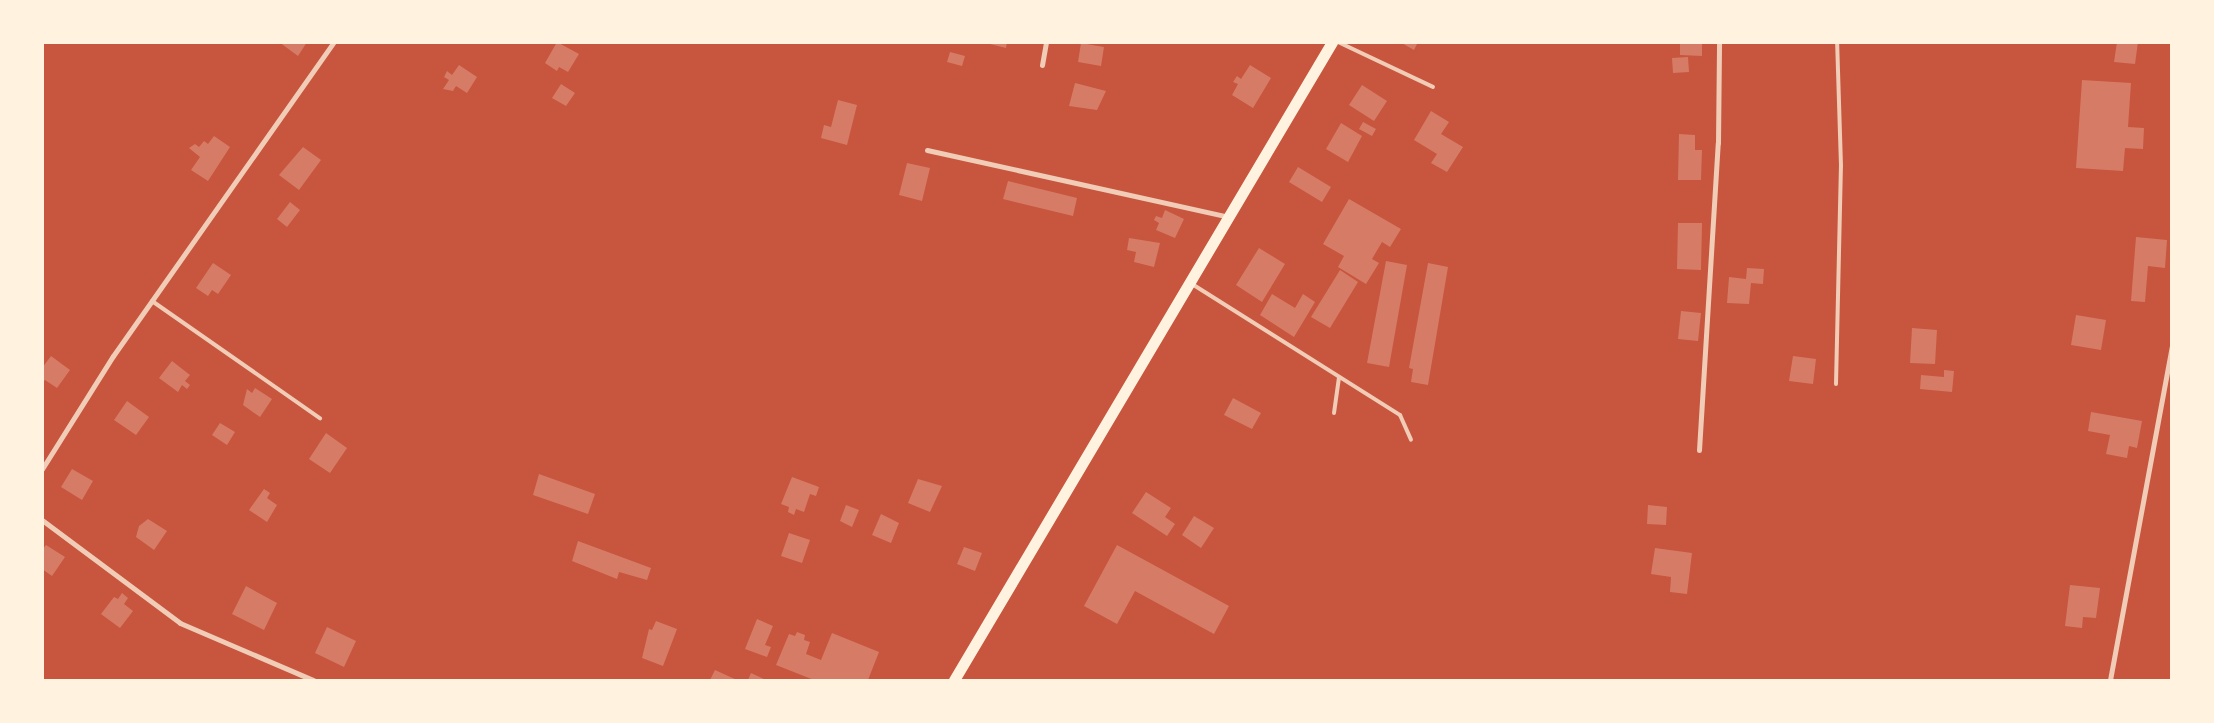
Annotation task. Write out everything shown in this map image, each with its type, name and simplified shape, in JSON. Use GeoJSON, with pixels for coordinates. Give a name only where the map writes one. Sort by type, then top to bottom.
{"type":"FeatureCollection","features":[{"type":"Feature","properties":{"kind":"main road"},"geometry":{"type":"LineString","coordinates":[[954,680],[1332,42]]}},
{"type":"Feature","properties":{"kind":"street"},"geometry":{"type":"LineString","coordinates":[[42,469],[152,301],[334,42]]}},
{"type":"Feature","properties":{"kind":"street"},"geometry":{"type":"LineString","coordinates":[[1042,65],[1046,42]]}},
{"type":"Feature","properties":{"kind":"street"},"geometry":{"type":"LineString","coordinates":[[1699,450],[1718,143],[1718,42]]}},
{"type":"Feature","properties":{"kind":"street"},"geometry":{"type":"LineString","coordinates":[[927,150],[1229,217]]}},
{"type":"Feature","properties":{"kind":"street"},"geometry":{"type":"LineString","coordinates":[[2110,680],[2172,347]]}},
{"type":"Feature","properties":{"kind":"street"},"geometry":{"type":"LineString","coordinates":[[42,520],[180,623],[313,680]]}},
{"type":"Feature","properties":{"kind":"lane"},"geometry":{"type":"LineString","coordinates":[[1338,42],[1433,86]]}},
{"type":"Feature","properties":{"kind":"lane"},"geometry":{"type":"LineString","coordinates":[[1836,42],[1841,166],[1836,384]]}},
{"type":"Feature","properties":{"kind":"lane"},"geometry":{"type":"LineString","coordinates":[[1190,283],[1400,415],[1411,440]]}},
{"type":"Feature","properties":{"kind":"lane"},"geometry":{"type":"LineString","coordinates":[[152,301],[320,418]]}},
{"type":"Feature","properties":{"kind":"lane"},"geometry":{"type":"LineString","coordinates":[[1334,413],[1339,377]]}},
{"type":"Feature","properties":{"kind":"building"},"geometry":{"type":"Polygon","coordinates":[[[279,42],[307,42],[298,56],[279,42]]]}},
{"type":"Feature","properties":{"kind":"building"},"geometry":{"type":"Polygon","coordinates":[[[557,42],[579,54],[568,72],[559,67],[557,71],[545,63],[557,42]]]}},
{"type":"Feature","properties":{"kind":"building"},"geometry":{"type":"Polygon","coordinates":[[[982,42],[1007,42],[1006,48],[982,42]]]}},
{"type":"Feature","properties":{"kind":"building"},"geometry":{"type":"Polygon","coordinates":[[[1400,42],[1418,42],[1414,50],[1400,42]]]}},
{"type":"Feature","properties":{"kind":"building"},"geometry":{"type":"Polygon","coordinates":[[[1680,42],[1702,42],[1702,56],[1680,55],[1680,42]]]}},
{"type":"Feature","properties":{"kind":"building"},"geometry":{"type":"Polygon","coordinates":[[[2117,42],[2138,42],[2135,64],[2114,62],[2117,42]]]}},
{"type":"Feature","properties":{"kind":"building"},"geometry":{"type":"Polygon","coordinates":[[[1081,43],[1104,47],[1101,66],[1078,62],[1081,43]]]}},
{"type":"Feature","properties":{"kind":"building"},"geometry":{"type":"Polygon","coordinates":[[[950,52],[965,56],[962,66],[947,62],[950,52]]]}},
{"type":"Feature","properties":{"kind":"building"},"geometry":{"type":"Polygon","coordinates":[[[1688,57],[1689,72],[1673,73],[1672,58],[1688,57]]]}},
{"type":"Feature","properties":{"kind":"building"},"geometry":{"type":"Polygon","coordinates":[[[459,65],[477,77],[467,93],[456,86],[453,91],[443,89],[449,80],[444,77],[447,71],[452,75],[459,65]]]}},
{"type":"Feature","properties":{"kind":"building"},"geometry":{"type":"Polygon","coordinates":[[[1250,65],[1271,78],[1253,108],[1232,95],[1238,84],[1233,82],[1237,76],[1241,79],[1250,65]]]}},
{"type":"Feature","properties":{"kind":"building"},"geometry":{"type":"Polygon","coordinates":[[[2082,80],[2131,83],[2128,127],[2144,128],[2143,149],[2125,148],[2123,171],[2076,168],[2082,80]]]}},
{"type":"Feature","properties":{"kind":"building"},"geometry":{"type":"Polygon","coordinates":[[[1075,83],[1106,91],[1097,110],[1069,106],[1075,83]]]}},
{"type":"Feature","properties":{"kind":"building"},"geometry":{"type":"Polygon","coordinates":[[[561,84],[575,93],[566,106],[552,98],[561,84]]]}},
{"type":"Feature","properties":{"kind":"building"},"geometry":{"type":"Polygon","coordinates":[[[1362,85],[1387,101],[1374,121],[1349,105],[1362,85]]]}},
{"type":"Feature","properties":{"kind":"building"},"geometry":{"type":"Polygon","coordinates":[[[838,100],[857,105],[847,145],[821,138],[824,125],[831,127],[838,100]]]}},
{"type":"Feature","properties":{"kind":"building"},"geometry":{"type":"Polygon","coordinates":[[[1431,111],[1449,122],[1441,134],[1463,147],[1447,172],[1431,163],[1437,154],[1414,140],[1431,111]]]}},
{"type":"Feature","properties":{"kind":"building"},"geometry":{"type":"Polygon","coordinates":[[[1363,122],[1376,129],[1372,136],[1359,129],[1363,122]]]}},
{"type":"Feature","properties":{"kind":"building"},"geometry":{"type":"Polygon","coordinates":[[[1341,123],[1362,136],[1348,162],[1326,149],[1341,123]]]}},
{"type":"Feature","properties":{"kind":"building"},"geometry":{"type":"Polygon","coordinates":[[[1679,134],[1695,135],[1695,150],[1702,150],[1701,180],[1678,180],[1679,134]]]}},
{"type":"Feature","properties":{"kind":"building"},"geometry":{"type":"Polygon","coordinates":[[[214,136],[230,147],[208,181],[191,170],[200,157],[189,148],[195,144],[199,147],[204,141],[208,144],[214,136]]]}},
{"type":"Feature","properties":{"kind":"building"},"geometry":{"type":"Polygon","coordinates":[[[303,147],[321,160],[299,190],[279,175],[303,147]]]}},
{"type":"Feature","properties":{"kind":"building"},"geometry":{"type":"Polygon","coordinates":[[[907,163],[930,168],[922,201],[899,195],[907,163]]]}},
{"type":"Feature","properties":{"kind":"building"},"geometry":{"type":"Polygon","coordinates":[[[1298,167],[1331,187],[1322,202],[1289,182],[1298,167]]]}},
{"type":"Feature","properties":{"kind":"building"},"geometry":{"type":"Polygon","coordinates":[[[1008,181],[1077,198],[1073,216],[1003,199],[1008,181]]]}},
{"type":"Feature","properties":{"kind":"building"},"geometry":{"type":"Polygon","coordinates":[[[1349,199],[1401,229],[1390,247],[1382,242],[1372,259],[1379,263],[1366,284],[1338,267],[1344,256],[1323,244],[1349,199]]]}},
{"type":"Feature","properties":{"kind":"building"},"geometry":{"type":"Polygon","coordinates":[[[290,202],[300,210],[287,227],[277,219],[290,202]]]}},
{"type":"Feature","properties":{"kind":"building"},"geometry":{"type":"Polygon","coordinates":[[[1165,210],[1184,219],[1175,238],[1156,230],[1159,223],[1154,220],[1156,216],[1162,218],[1165,210]]]}},
{"type":"Feature","properties":{"kind":"building"},"geometry":{"type":"Polygon","coordinates":[[[1678,223],[1702,223],[1701,270],[1677,269],[1678,223]]]}},
{"type":"Feature","properties":{"kind":"building"},"geometry":{"type":"Polygon","coordinates":[[[2136,237],[2167,240],[2165,268],[2148,266],[2145,302],[2131,301],[2136,237]]]}},
{"type":"Feature","properties":{"kind":"building"},"geometry":{"type":"Polygon","coordinates":[[[1129,238],[1160,243],[1154,267],[1134,262],[1136,252],[1127,250],[1129,238]]]}},
{"type":"Feature","properties":{"kind":"building"},"geometry":{"type":"Polygon","coordinates":[[[1259,248],[1285,264],[1262,302],[1236,285],[1259,248]]]}},
{"type":"Feature","properties":{"kind":"building"},"geometry":{"type":"Polygon","coordinates":[[[1386,261],[1407,265],[1389,367],[1367,363],[1386,261]]]}},
{"type":"Feature","properties":{"kind":"building"},"geometry":{"type":"Polygon","coordinates":[[[213,263],[231,275],[218,294],[212,290],[208,296],[196,288],[213,263]]]}},
{"type":"Feature","properties":{"kind":"building"},"geometry":{"type":"Polygon","coordinates":[[[1428,263],[1448,267],[1428,385],[1411,382],[1413,369],[1409,368],[1428,263]]]}},
{"type":"Feature","properties":{"kind":"building"},"geometry":{"type":"Polygon","coordinates":[[[1747,268],[1764,269],[1763,284],[1751,283],[1749,304],[1727,303],[1729,277],[1746,279],[1747,268]]]}},
{"type":"Feature","properties":{"kind":"building"},"geometry":{"type":"Polygon","coordinates":[[[1340,270],[1358,282],[1330,328],[1311,317],[1340,270]]]}},
{"type":"Feature","properties":{"kind":"building"},"geometry":{"type":"Polygon","coordinates":[[[1272,294],[1295,308],[1303,294],[1315,302],[1294,337],[1260,315],[1272,294]]]}},
{"type":"Feature","properties":{"kind":"building"},"geometry":{"type":"Polygon","coordinates":[[[1681,311],[1701,313],[1698,341],[1678,339],[1681,311]]]}},
{"type":"Feature","properties":{"kind":"building"},"geometry":{"type":"Polygon","coordinates":[[[2076,315],[2106,320],[2101,350],[2071,345],[2076,315]]]}},
{"type":"Feature","properties":{"kind":"building"},"geometry":{"type":"Polygon","coordinates":[[[1912,328],[1937,330],[1935,364],[1910,363],[1912,328]]]}},
{"type":"Feature","properties":{"kind":"building"},"geometry":{"type":"Polygon","coordinates":[[[51,356],[70,370],[57,388],[45,380],[42,383],[42,368],[51,356]]]}},
{"type":"Feature","properties":{"kind":"building"},"geometry":{"type":"Polygon","coordinates":[[[1793,356],[1816,359],[1813,384],[1789,381],[1793,356]]]}},
{"type":"Feature","properties":{"kind":"building"},"geometry":{"type":"Polygon","coordinates":[[[172,361],[190,375],[185,381],[190,385],[187,389],[182,385],[178,392],[159,378],[172,361]]]}},
{"type":"Feature","properties":{"kind":"building"},"geometry":{"type":"Polygon","coordinates":[[[1944,370],[1954,371],[1952,392],[1920,389],[1921,375],[1944,377],[1944,370]]]}},
{"type":"Feature","properties":{"kind":"building"},"geometry":{"type":"Polygon","coordinates":[[[255,388],[272,399],[260,417],[243,405],[247,389],[252,393],[255,388]]]}},
{"type":"Feature","properties":{"kind":"building"},"geometry":{"type":"Polygon","coordinates":[[[1233,398],[1261,413],[1252,429],[1224,415],[1233,398]]]}},
{"type":"Feature","properties":{"kind":"building"},"geometry":{"type":"Polygon","coordinates":[[[127,401],[149,417],[136,435],[114,420],[127,401]]]}},
{"type":"Feature","properties":{"kind":"building"},"geometry":{"type":"Polygon","coordinates":[[[2091,412],[2142,421],[2137,448],[2129,446],[2127,458],[2106,454],[2110,435],[2088,431],[2091,412]]]}},
{"type":"Feature","properties":{"kind":"building"},"geometry":{"type":"Polygon","coordinates":[[[220,423],[235,432],[227,445],[212,435],[220,423]]]}},
{"type":"Feature","properties":{"kind":"building"},"geometry":{"type":"Polygon","coordinates":[[[326,433],[347,448],[330,473],[309,459],[326,433]]]}},
{"type":"Feature","properties":{"kind":"building"},"geometry":{"type":"Polygon","coordinates":[[[72,469],[93,481],[82,500],[61,487],[72,469]]]}},
{"type":"Feature","properties":{"kind":"building"},"geometry":{"type":"Polygon","coordinates":[[[539,474],[595,494],[588,514],[533,495],[539,474]]]}},
{"type":"Feature","properties":{"kind":"building"},"geometry":{"type":"Polygon","coordinates":[[[792,477],[819,487],[816,496],[810,494],[804,512],[796,509],[794,515],[788,512],[789,507],[781,504],[792,477]]]}},
{"type":"Feature","properties":{"kind":"building"},"geometry":{"type":"Polygon","coordinates":[[[918,479],[942,486],[930,512],[908,503],[918,479]]]}},
{"type":"Feature","properties":{"kind":"building"},"geometry":{"type":"Polygon","coordinates":[[[264,489],[270,493],[267,498],[277,505],[267,522],[249,510],[264,489]]]}},
{"type":"Feature","properties":{"kind":"building"},"geometry":{"type":"Polygon","coordinates":[[[1146,492],[1171,508],[1165,517],[1175,524],[1167,536],[1132,513],[1146,492]]]}},
{"type":"Feature","properties":{"kind":"building"},"geometry":{"type":"Polygon","coordinates":[[[846,505],[859,510],[852,527],[840,521],[846,505]]]}},
{"type":"Feature","properties":{"kind":"building"},"geometry":{"type":"Polygon","coordinates":[[[1648,505],[1667,507],[1666,525],[1647,524],[1648,505]]]}},
{"type":"Feature","properties":{"kind":"building"},"geometry":{"type":"Polygon","coordinates":[[[881,514],[899,523],[891,543],[872,535],[881,514]]]}},
{"type":"Feature","properties":{"kind":"building"},"geometry":{"type":"Polygon","coordinates":[[[1194,516],[1214,528],[1201,548],[1182,535],[1194,516]]]}},
{"type":"Feature","properties":{"kind":"building"},"geometry":{"type":"Polygon","coordinates":[[[148,519],[167,531],[154,550],[136,537],[139,526],[148,519]]]}},
{"type":"Feature","properties":{"kind":"building"},"geometry":{"type":"Polygon","coordinates":[[[789,533],[810,540],[802,563],[781,556],[789,533]]]}},
{"type":"Feature","properties":{"kind":"building"},"geometry":{"type":"Polygon","coordinates":[[[578,541],[651,568],[647,580],[619,572],[617,579],[572,561],[578,541]]]}},
{"type":"Feature","properties":{"kind":"building"},"geometry":{"type":"Polygon","coordinates":[[[46,545],[65,557],[52,576],[42,569],[42,550],[46,545]]]}},
{"type":"Feature","properties":{"kind":"building"},"geometry":{"type":"Polygon","coordinates":[[[1117,545],[1229,606],[1214,634],[1135,591],[1117,624],[1084,606],[1117,545]]]}},
{"type":"Feature","properties":{"kind":"building"},"geometry":{"type":"Polygon","coordinates":[[[964,547],[982,553],[975,571],[957,564],[964,547]]]}},
{"type":"Feature","properties":{"kind":"building"},"geometry":{"type":"Polygon","coordinates":[[[1655,548],[1692,553],[1687,594],[1670,592],[1671,577],[1651,574],[1655,548]]]}},
{"type":"Feature","properties":{"kind":"building"},"geometry":{"type":"Polygon","coordinates":[[[2070,585],[2100,588],[2096,618],[2083,617],[2082,628],[2065,626],[2070,585]]]}},
{"type":"Feature","properties":{"kind":"building"},"geometry":{"type":"Polygon","coordinates":[[[246,586],[277,603],[264,630],[232,614],[246,586]]]}},
{"type":"Feature","properties":{"kind":"building"},"geometry":{"type":"Polygon","coordinates":[[[122,593],[128,598],[124,604],[133,611],[120,628],[101,614],[114,597],[118,599],[122,593]]]}},
{"type":"Feature","properties":{"kind":"building"},"geometry":{"type":"Polygon","coordinates":[[[757,619],[773,626],[765,645],[771,647],[767,657],[745,649],[757,619]]]}},
{"type":"Feature","properties":{"kind":"building"},"geometry":{"type":"Polygon","coordinates":[[[656,621],[677,629],[663,666],[642,658],[649,629],[652,630],[656,621]]]}},
{"type":"Feature","properties":{"kind":"building"},"geometry":{"type":"Polygon","coordinates":[[[327,627],[356,641],[344,667],[315,653],[327,627]]]}},
{"type":"Feature","properties":{"kind":"building"},"geometry":{"type":"Polygon","coordinates":[[[797,632],[805,635],[804,640],[810,642],[806,654],[821,660],[832,633],[879,652],[868,680],[814,680],[776,665],[789,634],[795,636],[797,632]]]}},
{"type":"Feature","properties":{"kind":"building"},"geometry":{"type":"Polygon","coordinates":[[[715,670],[737,680],[710,680],[715,670]]]}},
{"type":"Feature","properties":{"kind":"building"},"geometry":{"type":"Polygon","coordinates":[[[751,673],[766,680],[748,680],[751,673]]]}}]}
